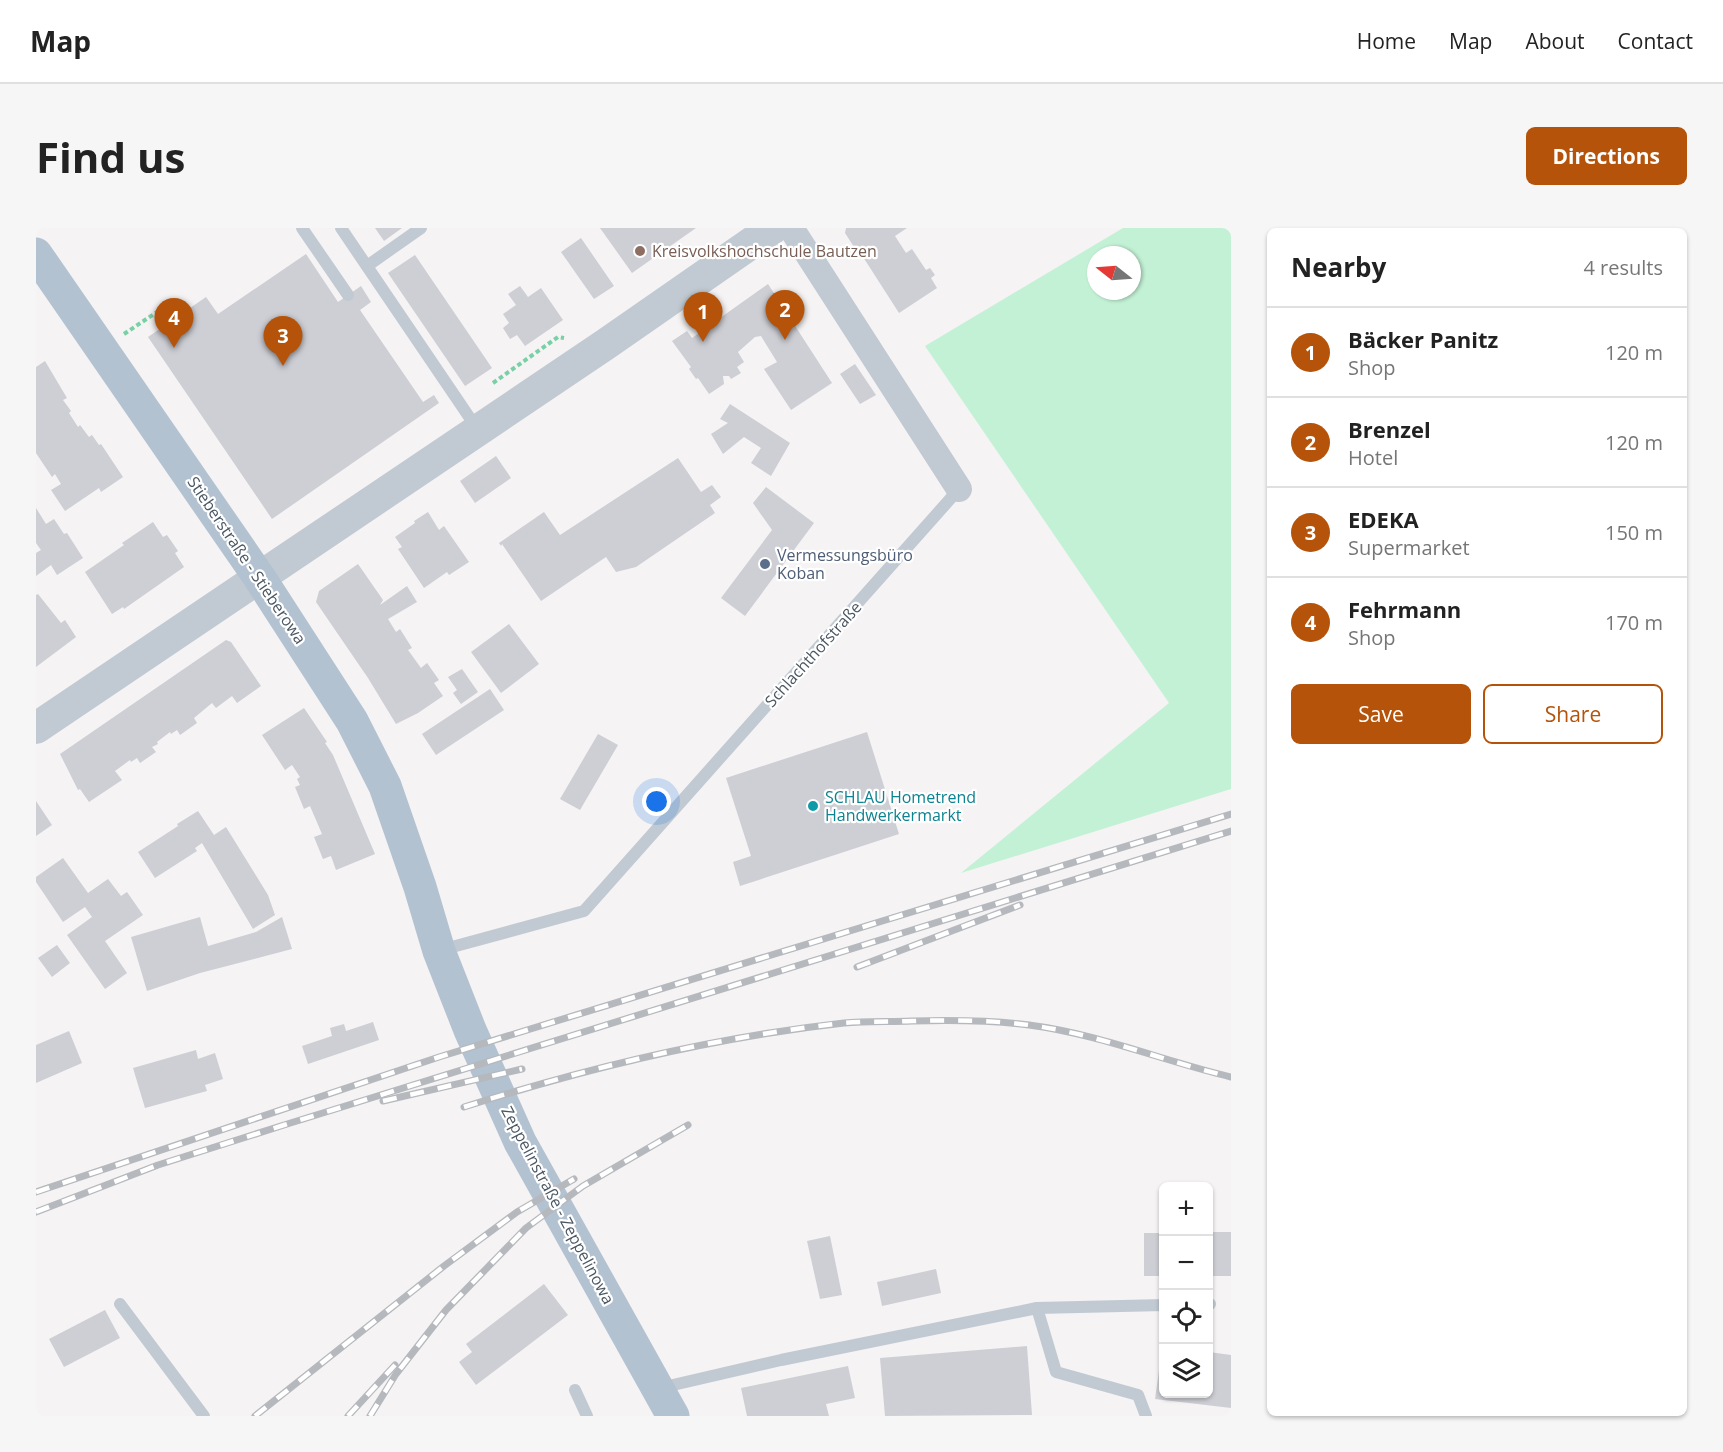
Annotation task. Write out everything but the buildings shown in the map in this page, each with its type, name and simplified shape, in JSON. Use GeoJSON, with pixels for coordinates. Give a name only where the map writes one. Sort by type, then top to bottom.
{"type":"FeatureCollection","features":[{"type":"Feature","properties":{"kind":"main road","name":"Stieberstraße - Stieberowa"},"geometry":{"type":"LineString","coordinates":[[36,254],[259,577],[352,721],[385,786],[420,887]]}},
{"type":"Feature","properties":{"kind":"main road","name":"Zeppelinstraße - Zeppelinowa"},"geometry":{"type":"LineString","coordinates":[[420,887],[439,951],[470,1030],[520,1142],[666,1402]]}},
{"type":"Feature","properties":{"kind":"street"},"geometry":{"type":"LineString","coordinates":[[36,728],[773,228]]}},
{"type":"Feature","properties":{"kind":"street","name":"Schlachthofstraße"},"geometry":{"type":"LineString","coordinates":[[791,228],[959,489]]}},
{"type":"Feature","properties":{"kind":"lane"},"geometry":{"type":"LineString","coordinates":[[302,228],[348,295]]}},
{"type":"Feature","properties":{"kind":"lane"},"geometry":{"type":"LineString","coordinates":[[341,228],[478,430]]}},
{"type":"Feature","properties":{"kind":"lane"},"geometry":{"type":"LineString","coordinates":[[367,266],[421,228]]}},
{"type":"Feature","properties":{"kind":"lane","name":"Schlachthofstraße"},"geometry":{"type":"LineString","coordinates":[[439,951],[584,911],[959,489]]}},
{"type":"Feature","properties":{"kind":"lane"},"geometry":{"type":"LineString","coordinates":[[120,1304],[204,1416]]}},
{"type":"Feature","properties":{"kind":"lane"},"geometry":{"type":"LineString","coordinates":[[666,1402],[781,1360],[1037,1308],[1159,1305]]}},
{"type":"Feature","properties":{"kind":"lane"},"geometry":{"type":"LineString","coordinates":[[1037,1308],[1056,1372],[1137,1395],[1146,1416]]}},
{"type":"Feature","properties":{"kind":"lane"},"geometry":{"type":"LineString","coordinates":[[575,1390],[587,1416]]}},
{"type":"Feature","properties":{"kind":"path"},"geometry":{"type":"LineString","coordinates":[[128,330],[163,308]]}},
{"type":"Feature","properties":{"kind":"green space"},"geometry":{"type":"Polygon","coordinates":[[[1123,228],[1231,228],[1231,789],[961,873],[1169,703],[925,346],[1087,249],[1087,300],[1141,300],[1141,246],[1093,246],[1123,228]]]}},
{"type":"Feature","properties":{"kind":"railway"},"geometry":{"type":"LineString","coordinates":[[36,1192],[439,1057],[1231,814]]}},
{"type":"Feature","properties":{"kind":"railway"},"geometry":{"type":"LineString","coordinates":[[36,1212],[158,1165],[1231,831]]}},
{"type":"Feature","properties":{"kind":"railway"},"geometry":{"type":"LineString","coordinates":[[857,967],[1020,905]]}},
{"type":"Feature","properties":{"kind":"railway"},"geometry":{"type":"LineString","coordinates":[[464,1107],[557,1079],[700,1045],[796,1029],[861,1022],[941,1020],[1029,1025],[1106,1041],[1231,1077]]}},
{"type":"Feature","properties":{"kind":"railway"},"geometry":{"type":"LineString","coordinates":[[383,1101],[522,1069]]}},
{"type":"Feature","properties":{"kind":"railway"},"geometry":{"type":"LineString","coordinates":[[370,1416],[396,1374],[446,1310],[526,1228],[583,1186],[688,1125]]}},
{"type":"Feature","properties":{"kind":"railway"},"geometry":{"type":"LineString","coordinates":[[255,1416],[444,1266],[517,1212],[574,1179]]}},
{"type":"Feature","properties":{"kind":"railway"},"geometry":{"type":"LineString","coordinates":[[348,1416],[395,1365]]}},
{"type":"Feature","properties":{"kind":"place","name":"Kreisvolkshochschule Bautzen"},"geometry":{"type":"Point","coordinates":[640,251]}},
{"type":"Feature","properties":{"kind":"place","name":"Brenzel"},"geometry":{"type":"Point","coordinates":[785,340]}},
{"type":"Feature","properties":{"kind":"place","name":"Bäcker Panitz"},"geometry":{"type":"Point","coordinates":[703,342]}},
{"type":"Feature","properties":{"kind":"place","name":"Fehrmann"},"geometry":{"type":"Point","coordinates":[174,348]}},
{"type":"Feature","properties":{"kind":"place","name":"EDEKA"},"geometry":{"type":"Point","coordinates":[283,366]}},
{"type":"Feature","properties":{"kind":"place","name":"Vermessungsbüro Koban"},"geometry":{"type":"Point","coordinates":[765,564]}},
{"type":"Feature","properties":{"kind":"place","name":"SCHLAU Hometrend Handwerkermarkt"},"geometry":{"type":"Point","coordinates":[813,806]}}]}
